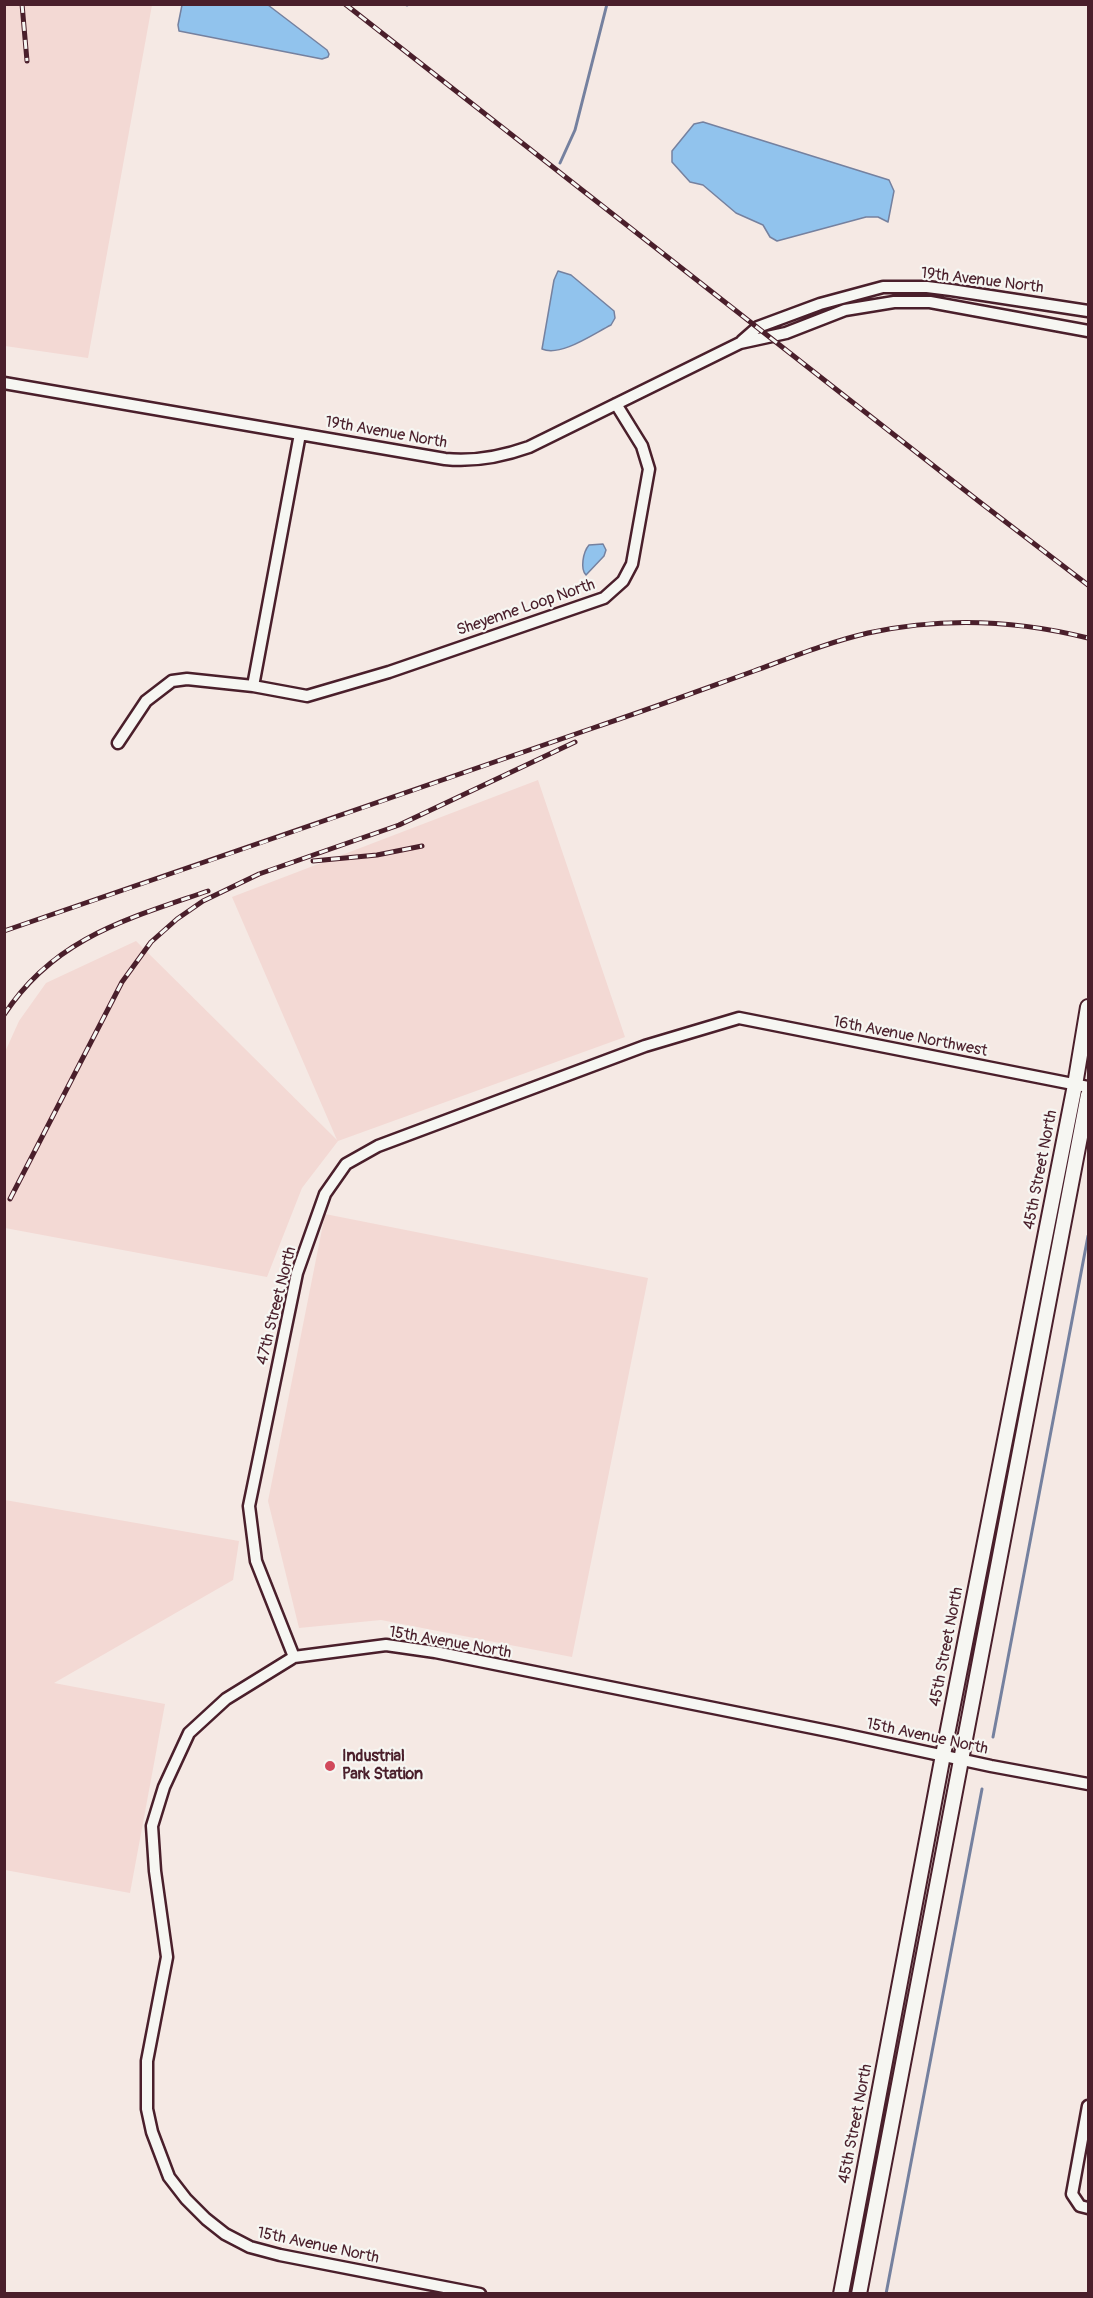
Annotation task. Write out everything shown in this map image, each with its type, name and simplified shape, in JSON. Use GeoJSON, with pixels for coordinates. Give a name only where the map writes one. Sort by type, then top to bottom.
{"type":"FeatureCollection","features":[{"type":"Feature","properties":{"kind":"main road","name":"45th Street North"},"geometry":{"type":"LineString","coordinates":[[841,2294],[943,1755],[1082,1086],[1089,1007]]}},
{"type":"Feature","properties":{"kind":"main road","name":"45th Street North"},"geometry":{"type":"LineString","coordinates":[[859,2294],[1089,1095]]}},
{"type":"Feature","properties":{"kind":"street","name":"19th Avenue North"},"geometry":{"type":"LineString","coordinates":[[740,343],[758,327],[820,304],[883,287],[927,287],[1089,310]]}},
{"type":"Feature","properties":{"kind":"street","name":"19th Avenue North"},"geometry":{"type":"LineString","coordinates":[[4,383],[445,459],[476,460],[513,453],[529,447],[740,343],[786,333],[845,310],[894,302],[948,304],[1089,331]]}},
{"type":"Feature","properties":{"kind":"street","name":"Sheyenne Loop North"},"geometry":{"type":"LineString","coordinates":[[118,743],[146,701],[172,681],[187,679],[253,686],[307,696],[389,672],[604,598],[623,581],[632,564],[649,469],[642,446],[616,404]]}},
{"type":"Feature","properties":{"kind":"street"},"geometry":{"type":"LineString","coordinates":[[253,686],[300,434]]}},
{"type":"Feature","properties":{"kind":"street","name":"16th Avenue Northwest"},"geometry":{"type":"LineString","coordinates":[[739,1018],[1082,1086]]}},
{"type":"Feature","properties":{"kind":"street","name":"47th Street North"},"geometry":{"type":"LineString","coordinates":[[294,1657],[256,1561],[249,1506],[297,1273],[325,1194],[346,1164],[378,1146],[634,1050],[739,1018]]}},
{"type":"Feature","properties":{"kind":"street","name":"15th Avenue North"},"geometry":{"type":"LineString","coordinates":[[480,2294],[280,2255],[250,2247],[225,2234],[186,2199],[169,2177],[152,2133],[147,2109],[147,2061],[167,1957],[155,1871],[152,1826],[164,1786],[189,1733],[226,1699],[294,1657],[386,1645],[435,1652],[1089,1784]]}},
{"type":"Feature","properties":{"kind":"street"},"geometry":{"type":"LineString","coordinates":[[1089,2106],[1072,2194],[1080,2206],[1089,2208]]}},
{"type":"Feature","properties":{"kind":"shaded area"},"geometry":{"type":"Polygon","coordinates":[[[5,4],[152,5],[88,358],[5,346],[5,4]]]}},
{"type":"Feature","properties":{"kind":"shaded area"},"geometry":{"type":"Polygon","coordinates":[[[538,780],[625,1037],[338,1141],[302,1188],[267,1277],[5,1228],[5,1052],[19,1021],[46,983],[136,941],[337,1140],[232,897],[538,780]]]}},
{"type":"Feature","properties":{"kind":"shaded area"},"geometry":{"type":"Polygon","coordinates":[[[325,1214],[648,1278],[572,1657],[381,1620],[299,1628],[268,1501],[325,1214]]]}},
{"type":"Feature","properties":{"kind":"shaded area"},"geometry":{"type":"Polygon","coordinates":[[[5,1500],[239,1541],[233,1580],[54,1683],[165,1704],[130,1893],[5,1870],[5,1500]]]}},
{"type":"Feature","properties":{"kind":"water"},"geometry":{"type":"Polygon","coordinates":[[[182,5],[268,5],[327,50],[328,57],[322,59],[179,31],[182,5]]]}},
{"type":"Feature","properties":{"kind":"water"},"geometry":{"type":"Polygon","coordinates":[[[703,122],[889,180],[894,191],[888,222],[878,217],[866,217],[777,241],[770,237],[763,225],[736,213],[703,185],[690,182],[672,162],[672,151],[694,124],[703,122]]]}},
{"type":"Feature","properties":{"kind":"water"},"geometry":{"type":"Polygon","coordinates":[[[558,271],[571,275],[614,311],[615,318],[611,325],[577,343],[550,351],[542,349],[554,280],[558,271]]]}},
{"type":"Feature","properties":{"kind":"water"},"geometry":{"type":"Polygon","coordinates":[[[603,544],[606,550],[604,556],[586,575],[583,565],[587,548],[589,545],[603,544]]]}},
{"type":"Feature","properties":{"kind":"waterway"},"geometry":{"type":"LineString","coordinates":[[560,163],[575,130],[607,4]]}},
{"type":"Feature","properties":{"kind":"waterway"},"geometry":{"type":"LineString","coordinates":[[993,1737],[1088,1236]]}},
{"type":"Feature","properties":{"kind":"waterway"},"geometry":{"type":"LineString","coordinates":[[886,2294],[982,1789]]}},
{"type":"Feature","properties":{"kind":"railway"},"geometry":{"type":"LineString","coordinates":[[22,4],[27,61]]}},
{"type":"Feature","properties":{"kind":"railway"},"geometry":{"type":"LineString","coordinates":[[345,4],[1088,585]]}},
{"type":"Feature","properties":{"kind":"railway"},"geometry":{"type":"LineString","coordinates":[[4,931],[853,637],[923,624],[978,623],[1034,627],[1088,638]]}},
{"type":"Feature","properties":{"kind":"railway"},"geometry":{"type":"LineString","coordinates":[[10,1199],[122,982],[151,942],[177,919],[203,901],[259,874],[399,825],[575,742]]}},
{"type":"Feature","properties":{"kind":"railway"},"geometry":{"type":"LineString","coordinates":[[313,861],[377,855],[422,846]]}},
{"type":"Feature","properties":{"kind":"railway"},"geometry":{"type":"LineString","coordinates":[[4,1015],[24,989],[46,967],[69,949],[121,922],[208,891]]}},
{"type":"Feature","properties":{"kind":"place","name":"Industrial Park Station"},"geometry":{"type":"Point","coordinates":[330,1766]}}]}
